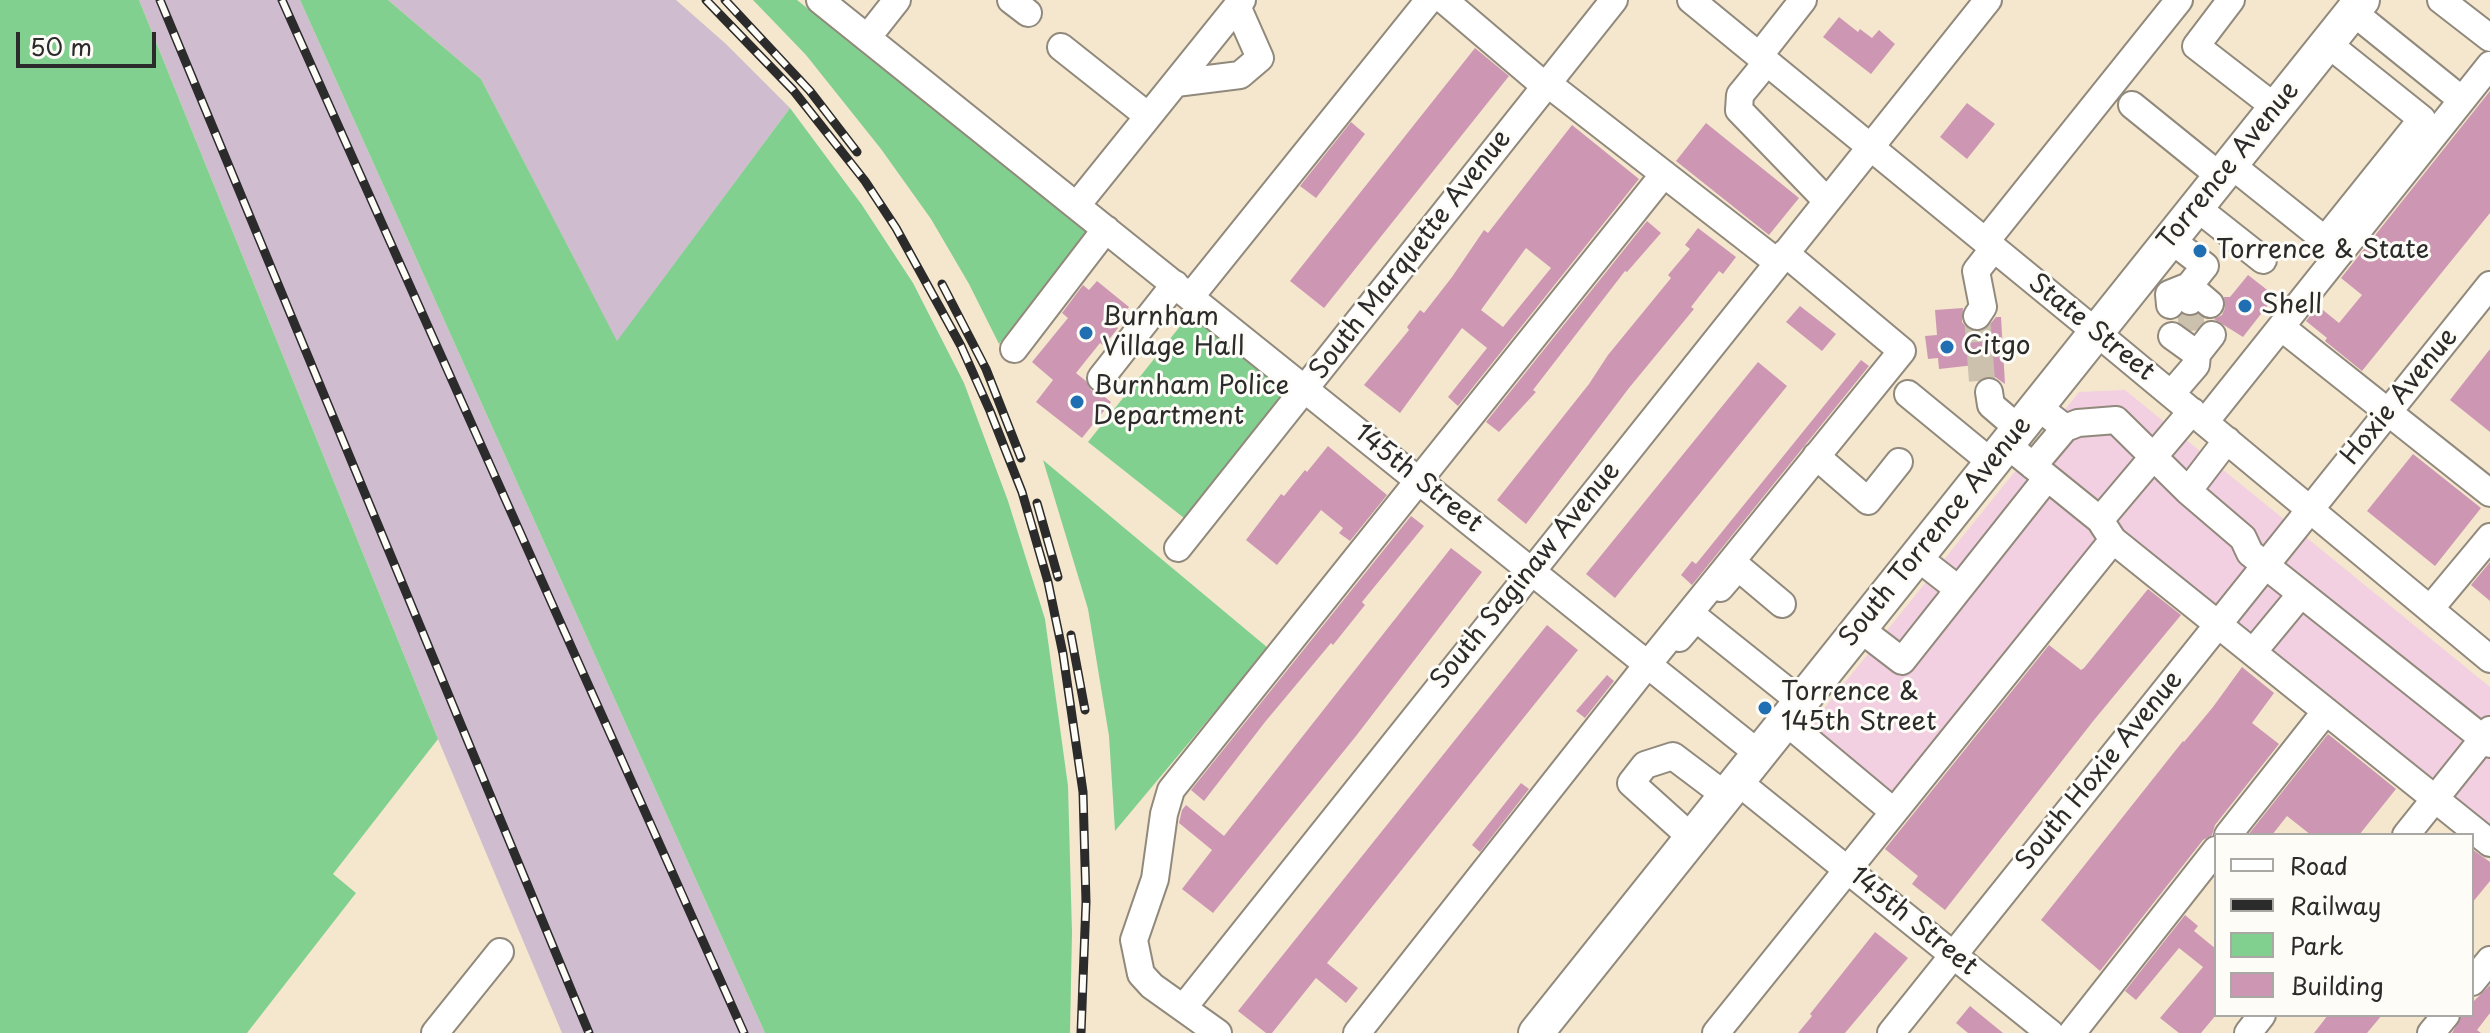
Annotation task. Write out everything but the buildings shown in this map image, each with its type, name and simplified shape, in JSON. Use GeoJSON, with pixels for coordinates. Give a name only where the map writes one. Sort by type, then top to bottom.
{"type":"FeatureCollection","features":[{"type":"Feature","properties":{"kind":"main road","name":"Torrence Avenue"},"geometry":{"type":"LineString","coordinates":[[2096,332],[2357,6]]}},
{"type":"Feature","properties":{"kind":"main road","name":"South Torrence Avenue"},"geometry":{"type":"LineString","coordinates":[[1536,1033],[2096,332]]}},
{"type":"Feature","properties":{"kind":"street","name":"145th Street"},"geometry":{"type":"LineString","coordinates":[[820,0],[1759,754]]}},
{"type":"Feature","properties":{"kind":"street"},"geometry":{"type":"LineString","coordinates":[[867,38],[897,0]]}},
{"type":"Feature","properties":{"kind":"street"},"geometry":{"type":"LineString","coordinates":[[1101,378],[1183,290],[1429,0]]}},
{"type":"Feature","properties":{"kind":"street"},"geometry":{"type":"LineString","coordinates":[[1357,1033],[1902,351],[1546,84],[1444,0]]}},
{"type":"Feature","properties":{"kind":"street","name":"South Marquette Avenue"},"geometry":{"type":"LineString","coordinates":[[1178,548],[1614,0]]}},
{"type":"Feature","properties":{"kind":"street","name":"State Street"},"geometry":{"type":"LineString","coordinates":[[1691,0],[2490,659]]}},
{"type":"Feature","properties":{"kind":"street"},"geometry":{"type":"LineString","coordinates":[[1803,0],[1740,95],[1739,110],[1827,201]]}},
{"type":"Feature","properties":{"kind":"street","name":"South Saginaw Avenue"},"geometry":{"type":"LineString","coordinates":[[1184,1007],[1988,0]]}},
{"type":"Feature","properties":{"kind":"street"},"geometry":{"type":"LineString","coordinates":[[1984,313],[1976,271],[1990,245],[2179,0]]}},
{"type":"Feature","properties":{"kind":"street"},"geometry":{"type":"LineString","coordinates":[[2231,0],[2196,46],[2276,108]]}},
{"type":"Feature","properties":{"kind":"street"},"geometry":{"type":"LineString","coordinates":[[2441,0],[2490,38]]}},
{"type":"Feature","properties":{"kind":"street"},"geometry":{"type":"LineString","coordinates":[[1077,205],[1239,3]]}},
{"type":"Feature","properties":{"kind":"street"},"geometry":{"type":"LineString","coordinates":[[1176,83],[1240,75],[1260,58],[1239,3]]}},
{"type":"Feature","properties":{"kind":"street"},"geometry":{"type":"LineString","coordinates":[[2357,6],[2462,100]]}},
{"type":"Feature","properties":{"kind":"street"},"geometry":{"type":"LineString","coordinates":[[2132,105],[2325,240],[2422,119],[2327,43]]}},
{"type":"Feature","properties":{"kind":"street"},"geometry":{"type":"LineString","coordinates":[[1061,47],[1148,116]]}},
{"type":"Feature","properties":{"kind":"street"},"geometry":{"type":"LineString","coordinates":[[1716,1033],[1894,812],[2106,530],[2153,459],[2198,417],[2281,327],[2490,65]]}},
{"type":"Feature","properties":{"kind":"street"},"geometry":{"type":"LineString","coordinates":[[1218,1033],[1152,986],[1141,974],[1134,940],[1155,879],[1164,814],[1171,790],[1664,174]]}},
{"type":"Feature","properties":{"kind":"street"},"geometry":{"type":"LineString","coordinates":[[2196,207],[2263,260]]}},
{"type":"Feature","properties":{"kind":"street"},"geometry":{"type":"LineString","coordinates":[[1014,349],[1106,229]]}},
{"type":"Feature","properties":{"kind":"street"},"geometry":{"type":"LineString","coordinates":[[2140,277],[2185,299],[2205,266],[2170,239]]}},
{"type":"Feature","properties":{"kind":"street","name":"Hoxie Avenue"},"geometry":{"type":"LineString","coordinates":[[2310,509],[2490,285]]}},
{"type":"Feature","properties":{"kind":"street"},"geometry":{"type":"LineString","coordinates":[[2281,327],[2490,493]]}},
{"type":"Feature","properties":{"kind":"street"},"geometry":{"type":"LineString","coordinates":[[2171,394],[2196,365],[2193,340]]}},
{"type":"Feature","properties":{"kind":"street"},"geometry":{"type":"LineString","coordinates":[[1989,385],[1991,405],[2040,472],[2218,624],[2326,711],[2435,798],[2486,831]]}},
{"type":"Feature","properties":{"kind":"street"},"geometry":{"type":"LineString","coordinates":[[1908,394],[2014,435],[2065,428],[2078,423],[2116,420],[2153,459],[2243,538],[2250,553],[2488,738],[2408,833]]}},
{"type":"Feature","properties":{"kind":"street"},"geometry":{"type":"LineString","coordinates":[[1859,628],[1902,661],[1958,589],[2040,472],[2065,428]]}},
{"type":"Feature","properties":{"kind":"street"},"geometry":{"type":"LineString","coordinates":[[2188,491],[2227,440]]}},
{"type":"Feature","properties":{"kind":"street"},"geometry":{"type":"LineString","coordinates":[[1816,456],[1868,501],[1899,462]]}},
{"type":"Feature","properties":{"kind":"street","name":"South Hoxie Avenue"},"geometry":{"type":"LineString","coordinates":[[1891,1033],[2310,509]]}},
{"type":"Feature","properties":{"kind":"street"},"geometry":{"type":"LineString","coordinates":[[2430,609],[2490,537]]}},
{"type":"Feature","properties":{"kind":"street"},"geometry":{"type":"LineString","coordinates":[[1917,557],[1958,589]]}},
{"type":"Feature","properties":{"kind":"street"},"geometry":{"type":"LineString","coordinates":[[1650,666],[1696,618],[1738,567],[1782,604]]}},
{"type":"Feature","properties":{"kind":"street"},"geometry":{"type":"LineString","coordinates":[[2253,652],[2301,594]]}},
{"type":"Feature","properties":{"kind":"street"},"geometry":{"type":"LineString","coordinates":[[1696,618],[1894,812]]}},
{"type":"Feature","properties":{"kind":"street"},"geometry":{"type":"LineString","coordinates":[[2230,833],[2326,711]]}},
{"type":"Feature","properties":{"kind":"street","name":"145th Street"},"geometry":{"type":"LineString","coordinates":[[1692,838],[1631,783],[1645,765],[1673,756],[1732,788],[1847,870],[2050,1033]]}},
{"type":"Feature","properties":{"kind":"street"},"geometry":{"type":"LineString","coordinates":[[2072,1033],[2214,853]]}},
{"type":"Feature","properties":{"kind":"street"},"geometry":{"type":"LineString","coordinates":[[435,1033],[500,952]]}},
{"type":"Feature","properties":{"kind":"street"},"geometry":{"type":"LineString","coordinates":[[2474,980],[2490,960]]}},
{"type":"Feature","properties":{"kind":"street"},"geometry":{"type":"LineString","coordinates":[[2248,1033],[2260,1017]]}},
{"type":"Feature","properties":{"kind":"street"},"geometry":{"type":"LineString","coordinates":[[2431,1033],[2444,1017]]}},
{"type":"Feature","properties":{"kind":"shaded area"},"geometry":{"type":"Polygon","coordinates":[[[139,0],[300,0],[765,1033],[562,1033],[438,739],[139,0]]]}},
{"type":"Feature","properties":{"kind":"shaded area"},"geometry":{"type":"Polygon","coordinates":[[[388,0],[676,0],[726,44],[790,108],[617,342],[481,79],[388,0]]]}},
{"type":"Feature","properties":{"kind":"shaded area"},"geometry":{"type":"Polygon","coordinates":[[[2125,390],[2490,687],[2490,827],[2112,522],[1898,798],[1810,726],[2079,392],[2125,390]]]}},
{"type":"Feature","properties":{"kind":"green space"},"geometry":{"type":"Polygon","coordinates":[[[0,0],[139,0],[438,739],[333,874],[356,893],[247,1033],[0,1033],[0,0]]]}},
{"type":"Feature","properties":{"kind":"green space"},"geometry":{"type":"Polygon","coordinates":[[[300,0],[388,0],[481,79],[617,341],[790,108],[862,205],[913,283],[964,383],[1008,501],[1045,619],[1068,786],[1072,933],[1070,1033],[765,1033],[300,0]]]}},
{"type":"Feature","properties":{"kind":"green space"},"geometry":{"type":"Polygon","coordinates":[[[753,0],[797,0],[1088,232],[999,344],[931,219],[881,149],[806,55],[753,0]]]}},
{"type":"Feature","properties":{"kind":"green space"},"geometry":{"type":"Polygon","coordinates":[[[1189,315],[1285,392],[1184,518],[1088,442],[1189,315]]]}},
{"type":"Feature","properties":{"kind":"green space"},"geometry":{"type":"Polygon","coordinates":[[[1043,460],[1268,648],[1115,831],[1109,736],[1088,609],[1043,460]]]}},
{"type":"Feature","properties":{"kind":"tunnel"},"geometry":{"type":"LineString","coordinates":[[2190,305],[2192,335]]}},
{"type":"Feature","properties":{"kind":"tunnel"},"geometry":{"type":"LineString","coordinates":[[1977,316],[1982,381]]}},
{"type":"Feature","properties":{"kind":"railway"},"geometry":{"type":"LineString","coordinates":[[160,0],[589,1033]]}},
{"type":"Feature","properties":{"kind":"railway"},"geometry":{"type":"LineString","coordinates":[[282,0],[744,1033]]}},
{"type":"Feature","properties":{"kind":"railway"},"geometry":{"type":"LineString","coordinates":[[706,0],[793,90],[865,181],[896,228],[961,346],[1022,492],[1048,582],[1063,654],[1083,792],[1086,902],[1081,1033]]}},
{"type":"Feature","properties":{"kind":"railway"},"geometry":{"type":"LineString","coordinates":[[725,0],[810,91],[857,152]]}},
{"type":"Feature","properties":{"kind":"railway"},"geometry":{"type":"LineString","coordinates":[[942,284],[986,369],[1021,458]]}},
{"type":"Feature","properties":{"kind":"railway"},"geometry":{"type":"LineString","coordinates":[[1037,503],[1058,577]]}},
{"type":"Feature","properties":{"kind":"railway"},"geometry":{"type":"LineString","coordinates":[[1071,635],[1085,710]]}},
{"type":"Feature","properties":{"kind":"place","name":"Torrence & State"},"geometry":{"type":"Point","coordinates":[2200,251]}},
{"type":"Feature","properties":{"kind":"place","name":"Shell"},"geometry":{"type":"Point","coordinates":[2245,306]}},
{"type":"Feature","properties":{"kind":"place","name":"Burnham Village Hall"},"geometry":{"type":"Point","coordinates":[1086,333]}},
{"type":"Feature","properties":{"kind":"place","name":"Citgo"},"geometry":{"type":"Point","coordinates":[1947,347]}},
{"type":"Feature","properties":{"kind":"place","name":"Burnham Police Department"},"geometry":{"type":"Point","coordinates":[1077,402]}},
{"type":"Feature","properties":{"kind":"place","name":"Torrence & 145th Street"},"geometry":{"type":"Point","coordinates":[1765,708]}}]}
